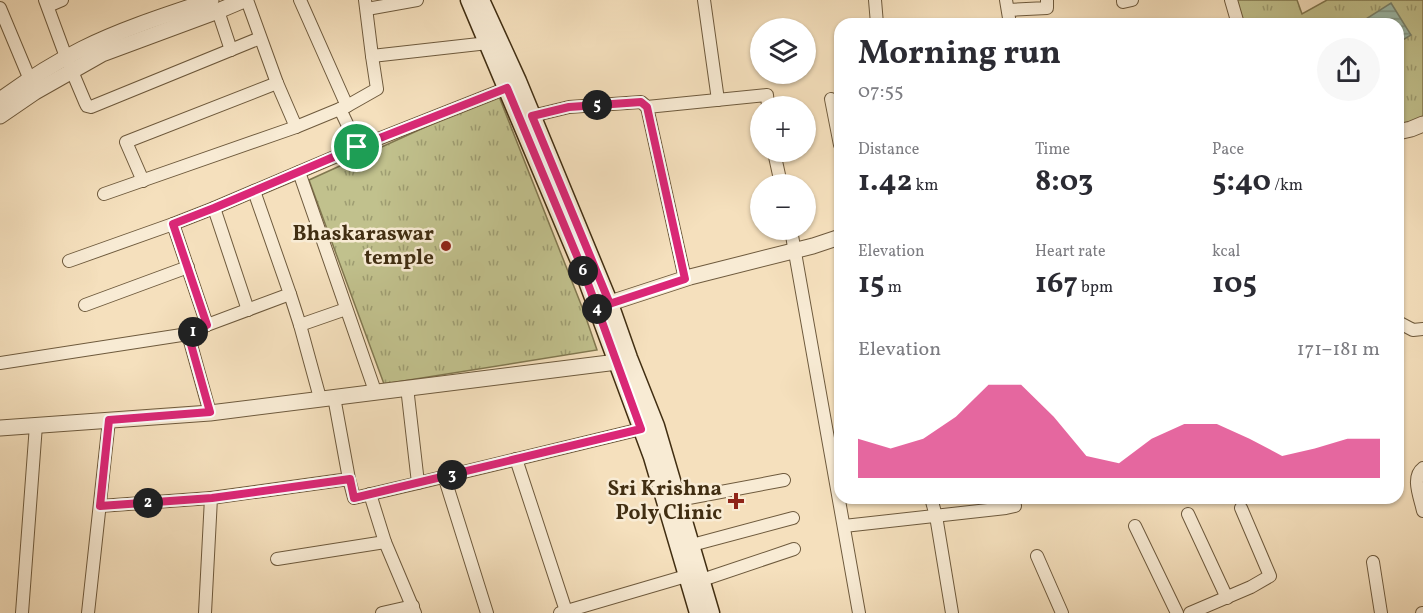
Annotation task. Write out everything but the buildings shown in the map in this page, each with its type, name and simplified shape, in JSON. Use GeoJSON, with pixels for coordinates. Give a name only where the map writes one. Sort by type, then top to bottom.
{"type":"FeatureCollection","features":[{"type":"Feature","properties":{"kind":"main road"},"geometry":{"type":"LineString","coordinates":[[469,0],[582,268],[629,358],[656,426],[692,545],[698,613]]}},
{"type":"Feature","properties":{"kind":"main road"},"geometry":{"type":"LineString","coordinates":[[481,0],[532,116],[603,306],[617,362],[651,457],[711,613]]}},
{"type":"Feature","properties":{"kind":"street"},"geometry":{"type":"LineString","coordinates":[[62,0],[46,3],[85,102],[91,107],[260,38]]}},
{"type":"Feature","properties":{"kind":"street"},"geometry":{"type":"LineString","coordinates":[[0,100],[33,86],[106,38],[183,10],[245,0],[296,127]]}},
{"type":"Feature","properties":{"kind":"street"},"geometry":{"type":"LineString","coordinates":[[300,0],[344,108],[357,147]]}},
{"type":"Feature","properties":{"kind":"street"},"geometry":{"type":"LineString","coordinates":[[104,194],[296,127],[344,108],[377,89],[366,5],[417,0]]}},
{"type":"Feature","properties":{"kind":"street"},"geometry":{"type":"LineString","coordinates":[[704,0],[718,100]]}},
{"type":"Feature","properties":{"kind":"street"},"geometry":{"type":"LineString","coordinates":[[875,0],[877,18]]}},
{"type":"Feature","properties":{"kind":"street"},"geometry":{"type":"LineString","coordinates":[[1007,5],[1047,8],[1047,0]]}},
{"type":"Feature","properties":{"kind":"street"},"geometry":{"type":"LineString","coordinates":[[1123,0],[1123,2],[1132,0]]}},
{"type":"Feature","properties":{"kind":"street"},"geometry":{"type":"LineString","coordinates":[[1231,0],[1236,18]]}},
{"type":"Feature","properties":{"kind":"street"},"geometry":{"type":"LineString","coordinates":[[215,6],[231,50]]}},
{"type":"Feature","properties":{"kind":"street"},"geometry":{"type":"LineString","coordinates":[[0,8],[33,86]]}},
{"type":"Feature","properties":{"kind":"street"},"geometry":{"type":"LineString","coordinates":[[372,56],[488,43]]}},
{"type":"Feature","properties":{"kind":"street"},"geometry":{"type":"LineString","coordinates":[[143,181],[126,142],[277,83]]}},
{"type":"Feature","properties":{"kind":"street"},"geometry":{"type":"LineString","coordinates":[[0,116],[33,86]]}},
{"type":"Feature","properties":{"kind":"street"},"geometry":{"type":"LineString","coordinates":[[69,261],[214,208],[357,147],[507,88]]}},
{"type":"Feature","properties":{"kind":"street"},"geometry":{"type":"LineString","coordinates":[[647,107],[750,97]]}},
{"type":"Feature","properties":{"kind":"street"},"geometry":{"type":"LineString","coordinates":[[831,99],[834,114]]}},
{"type":"Feature","properties":{"kind":"street"},"geometry":{"type":"LineString","coordinates":[[532,116],[569,107],[641,102],[647,107],[685,279]]}},
{"type":"Feature","properties":{"kind":"street"},"geometry":{"type":"LineString","coordinates":[[1404,131],[1423,124]]}},
{"type":"Feature","properties":{"kind":"street"},"geometry":{"type":"LineString","coordinates":[[299,172],[375,391]]}},
{"type":"Feature","properties":{"kind":"street"},"geometry":{"type":"LineString","coordinates":[[254,191],[327,397],[354,498],[641,429]]}},
{"type":"Feature","properties":{"kind":"street"},"geometry":{"type":"LineString","coordinates":[[214,208],[248,310]]}},
{"type":"Feature","properties":{"kind":"street"},"geometry":{"type":"LineString","coordinates":[[173,224],[207,325]]}},
{"type":"Feature","properties":{"kind":"street"},"geometry":{"type":"LineString","coordinates":[[603,306],[685,279],[834,239]]}},
{"type":"Feature","properties":{"kind":"street"},"geometry":{"type":"LineString","coordinates":[[793,240],[834,470]]}},
{"type":"Feature","properties":{"kind":"street"},"geometry":{"type":"LineString","coordinates":[[85,305],[188,267]]}},
{"type":"Feature","properties":{"kind":"street"},"geometry":{"type":"LineString","coordinates":[[0,363],[188,334],[290,294]]}},
{"type":"Feature","properties":{"kind":"street"},"geometry":{"type":"LineString","coordinates":[[300,325],[346,309]]}},
{"type":"Feature","properties":{"kind":"street"},"geometry":{"type":"LineString","coordinates":[[1404,325],[1413,330],[1423,329]]}},
{"type":"Feature","properties":{"kind":"street"},"geometry":{"type":"LineString","coordinates":[[188,334],[210,412]]}},
{"type":"Feature","properties":{"kind":"street"},"geometry":{"type":"LineString","coordinates":[[0,428],[210,412],[617,362]]}},
{"type":"Feature","properties":{"kind":"street"},"geometry":{"type":"LineString","coordinates":[[407,387],[418,483]]}},
{"type":"Feature","properties":{"kind":"street"},"geometry":{"type":"LineString","coordinates":[[88,613],[109,420]]}},
{"type":"Feature","properties":{"kind":"street"},"geometry":{"type":"LineString","coordinates":[[22,613],[36,425]]}},
{"type":"Feature","properties":{"kind":"street"},"geometry":{"type":"LineString","coordinates":[[516,459],[562,612],[794,549]]}},
{"type":"Feature","properties":{"kind":"street"},"geometry":{"type":"LineString","coordinates":[[1423,468],[1418,471],[1416,478],[1423,511]]}},
{"type":"Feature","properties":{"kind":"street"},"geometry":{"type":"LineString","coordinates":[[444,476],[487,613]]}},
{"type":"Feature","properties":{"kind":"street"},"geometry":{"type":"LineString","coordinates":[[100,506],[212,498],[350,479]]}},
{"type":"Feature","properties":{"kind":"street"},"geometry":{"type":"LineString","coordinates":[[678,500],[784,480]]}},
{"type":"Feature","properties":{"kind":"street"},"geometry":{"type":"LineString","coordinates":[[370,494],[385,542],[414,609],[382,613]]}},
{"type":"Feature","properties":{"kind":"street"},"geometry":{"type":"LineString","coordinates":[[205,613],[212,498]]}},
{"type":"Feature","properties":{"kind":"street"},"geometry":{"type":"LineString","coordinates":[[840,504],[859,613]]}},
{"type":"Feature","properties":{"kind":"street"},"geometry":{"type":"LineString","coordinates":[[933,504],[952,613]]}},
{"type":"Feature","properties":{"kind":"street"},"geometry":{"type":"LineString","coordinates":[[844,526],[1015,506],[1014,504]]}},
{"type":"Feature","properties":{"kind":"street"},"geometry":{"type":"LineString","coordinates":[[1190,613],[1251,587],[1270,576],[1241,508]]}},
{"type":"Feature","properties":{"kind":"street"},"geometry":{"type":"LineString","coordinates":[[1188,514],[1227,598]]}},
{"type":"Feature","properties":{"kind":"street"},"geometry":{"type":"LineString","coordinates":[[692,545],[793,518]]}},
{"type":"Feature","properties":{"kind":"street"},"geometry":{"type":"LineString","coordinates":[[1135,526],[1177,613]]}},
{"type":"Feature","properties":{"kind":"street"},"geometry":{"type":"LineString","coordinates":[[277,559],[385,542]]}},
{"type":"Feature","properties":{"kind":"street"},"geometry":{"type":"LineString","coordinates":[[1037,555],[1062,613]]}},
{"type":"Feature","properties":{"kind":"street"},"geometry":{"type":"LineString","coordinates":[[1373,562],[1381,613]]}},
{"type":"Feature","properties":{"kind":"green space"},"geometry":{"type":"Polygon","coordinates":[[[1235,0],[1297,0],[1302,14],[1327,0],[1423,0],[1423,120],[1404,124],[1404,18],[1240,18],[1235,0]]]}},
{"type":"Feature","properties":{"kind":"green space","name":"Bhaskaraswar temple"},"geometry":{"type":"Polygon","coordinates":[[[498,94],[597,350],[384,384],[309,180],[498,94]]]}},
{"type":"Feature","properties":{"kind":"shaded area"},"geometry":{"type":"Polygon","coordinates":[[[1391,3],[1400,18],[1367,18],[1391,3]]]}},
{"type":"Feature","properties":{"kind":"shaded area"},"geometry":{"type":"Polygon","coordinates":[[[1404,24],[1411,35],[1404,39],[1404,24]]]}},
{"type":"Feature","properties":{"kind":"place","name":"Bhaskaraswar temple"},"geometry":{"type":"Point","coordinates":[446,246]}},
{"type":"Feature","properties":{"kind":"place","name":"Sri Krishna Poly Clinic"},"geometry":{"type":"Point","coordinates":[736,501]}},
{"type":"Feature","properties":{"kind":"route"},"geometry":{"type":"LineString","coordinates":[[357,147],[173,224],[207,325],[188,334],[210,412],[109,420],[100,506],[212,498],[350,479],[354,498],[641,429],[597,308],[610,304],[685,279],[647,107],[641,102],[569,107],[532,116],[610,304],[597,308],[507,88],[357,147]]}}]}
